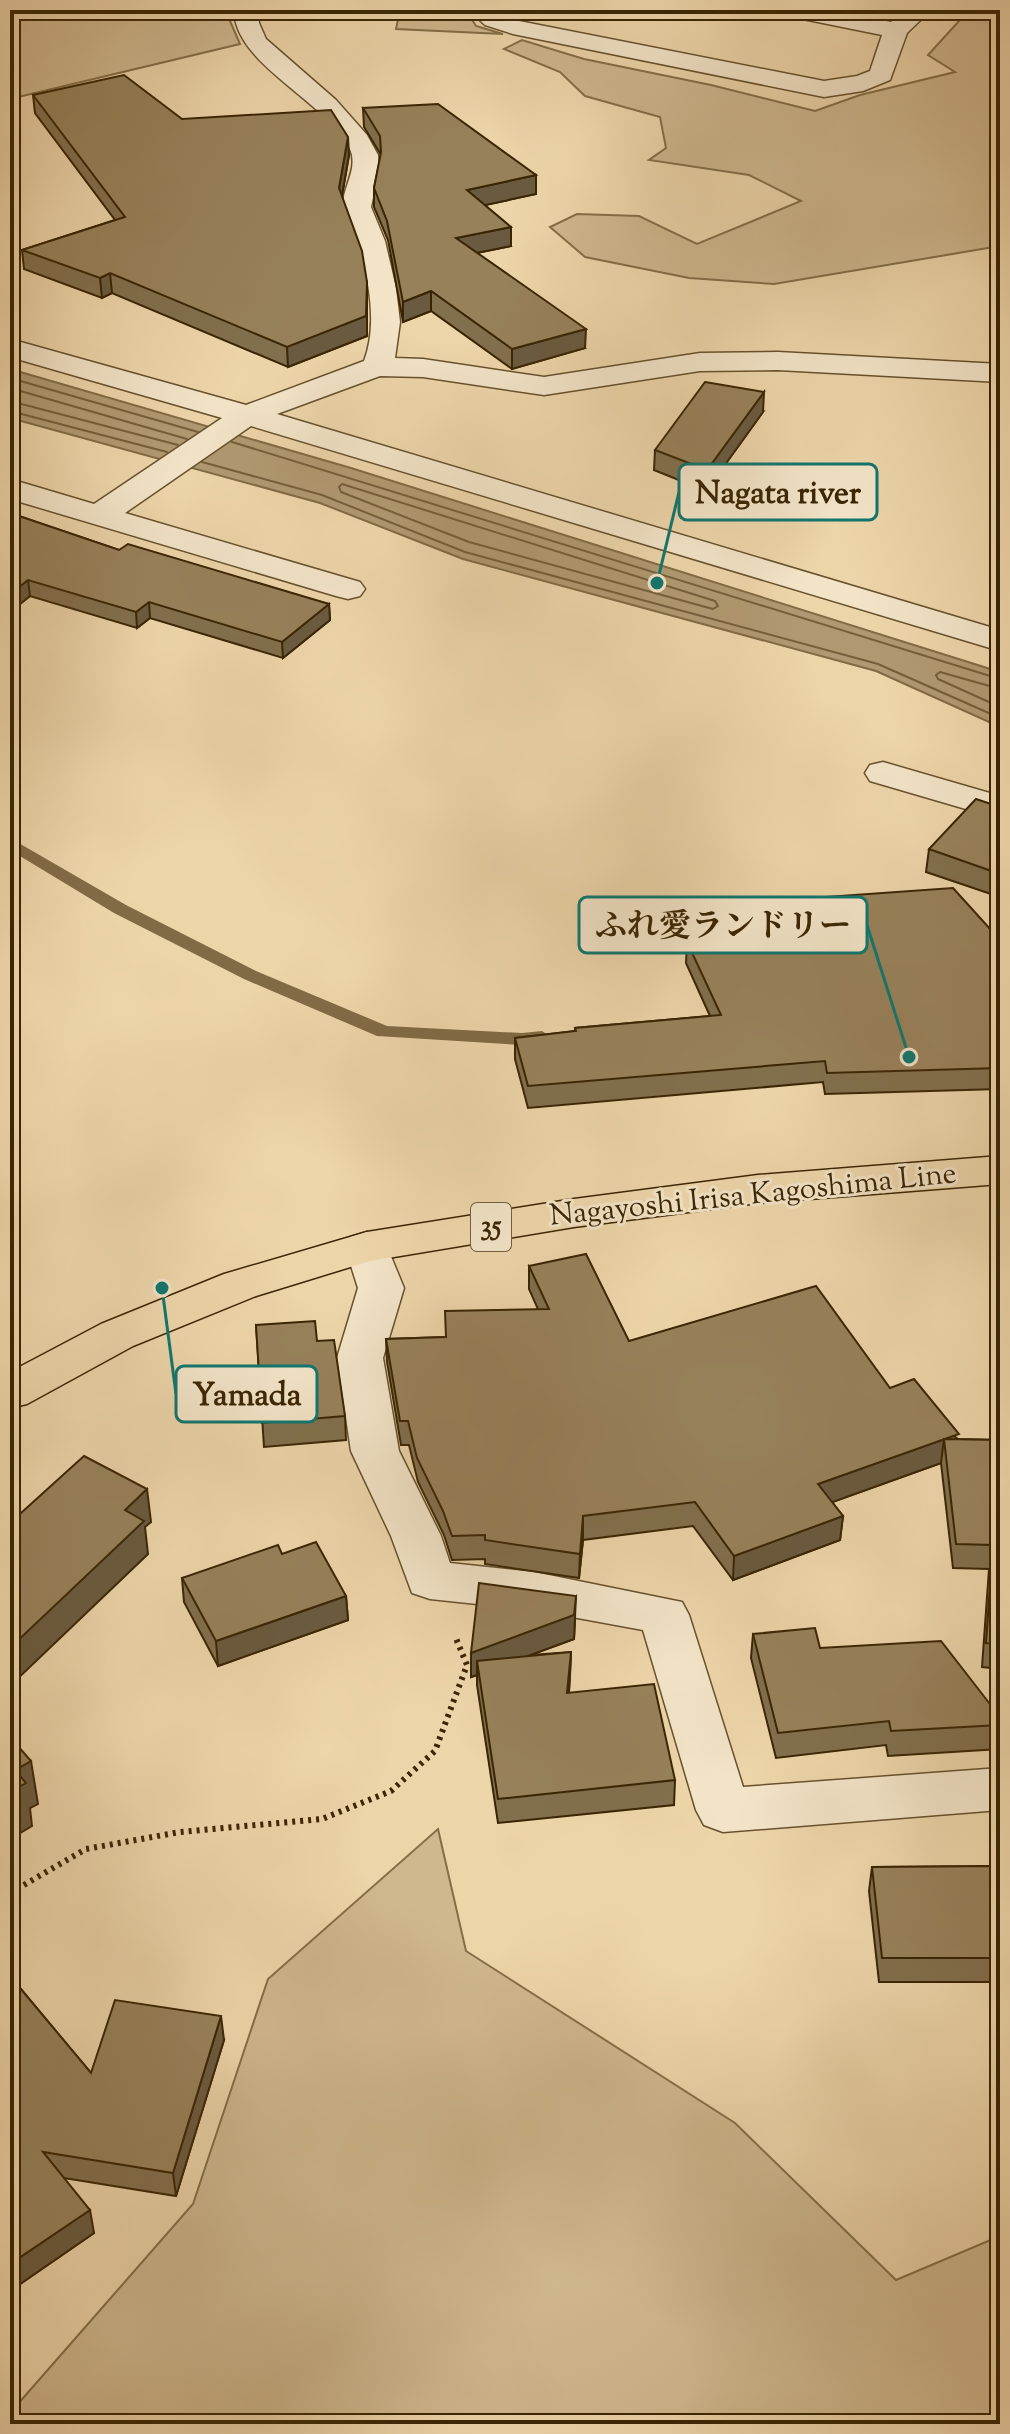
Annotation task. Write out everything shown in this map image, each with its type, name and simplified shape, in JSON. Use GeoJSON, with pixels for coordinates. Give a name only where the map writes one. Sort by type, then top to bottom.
{"type":"FeatureCollection","features":[{"type":"Feature","properties":{"kind":"main road","name":"Nagayoshi Irisa Kagoshima Line"},"geometry":{"type":"LineString","coordinates":[[10,1392],[117,1335],[240,1285],[367,1247],[574,1213],[758,1189],[1000,1170]]}},
{"type":"Feature","properties":{"kind":"street"},"geometry":{"type":"LineString","coordinates":[[246,10],[245,19],[262,51],[309,87],[362,147],[366,174],[357,200],[357,211],[370,239],[387,328],[384,351],[377,367]]}},
{"type":"Feature","properties":{"kind":"street"},"geometry":{"type":"LineString","coordinates":[[481,10],[494,20],[513,27],[824,89],[863,83],[881,75],[896,30],[919,10]]}},
{"type":"Feature","properties":{"kind":"street"},"geometry":{"type":"LineString","coordinates":[[793,10],[896,30]]}},
{"type":"Feature","properties":{"kind":"street"},"geometry":{"type":"LineString","coordinates":[[10,348],[247,415],[1000,641]]}},
{"type":"Feature","properties":{"kind":"street"},"geometry":{"type":"LineString","coordinates":[[98,516],[247,415],[377,367],[423,368],[544,386],[700,362],[778,361],[1000,373]]}},
{"type":"Feature","properties":{"kind":"street"},"geometry":{"type":"LineString","coordinates":[[10,489],[348,589]]}},
{"type":"Feature","properties":{"kind":"street"},"geometry":{"type":"LineString","coordinates":[[883,773],[1000,808]]}},
{"type":"Feature","properties":{"kind":"street"},"geometry":{"type":"LineString","coordinates":[[367,1247],[381,1288],[360,1358],[375,1451],[416,1536],[430,1580],[534,1591],[664,1615],[723,1810],[1000,1789]]}},
{"type":"Feature","properties":{"kind":"path"},"geometry":{"type":"LineString","coordinates":[[10,1893],[86,1849],[180,1832],[322,1819],[391,1791],[435,1751],[467,1665],[430,1580]]}},
{"type":"Feature","properties":{"kind":"shaded area"},"geometry":{"type":"Polygon","coordinates":[[[10,10],[233,10],[230,21],[240,44],[10,99],[10,10]]]}},
{"type":"Feature","properties":{"kind":"shaded area"},"geometry":{"type":"Polygon","coordinates":[[[400,10],[466,10],[476,26],[503,34],[396,29],[400,10]]]}},
{"type":"Feature","properties":{"kind":"shaded area"},"geometry":{"type":"Polygon","coordinates":[[[969,10],[1000,10],[1000,246],[774,284],[689,278],[585,257],[550,227],[577,214],[639,216],[697,244],[801,201],[749,175],[649,160],[666,148],[660,117],[585,96],[560,72],[504,49],[522,40],[584,59],[711,85],[815,111],[860,95],[955,72],[928,55],[969,10]]]}},
{"type":"Feature","properties":{"kind":"shaded area"},"geometry":{"type":"Polygon","coordinates":[[[438,1829],[466,1951],[735,2123],[896,2280],[1000,2236],[1000,2424],[10,2424],[10,2413],[193,2204],[268,1979],[438,1829]]]}},
{"type":"Feature","properties":{"kind":"water"},"geometry":{"type":"Polygon","coordinates":[[[10,369],[351,468],[1000,672],[1000,727],[876,671],[463,559],[320,503],[10,418],[10,369]]]}},
{"type":"Feature","properties":{"kind":"building"},"geometry":{"type":"Polygon","coordinates":[[[124,75],[182,119],[331,110],[348,137],[339,188],[362,251],[367,282],[366,316],[287,347],[110,273],[100,278],[22,250],[125,217],[33,95],[124,75]]]}},
{"type":"Feature","properties":{"kind":"building"},"geometry":{"type":"Polygon","coordinates":[[[438,104],[536,175],[467,190],[511,227],[456,238],[586,329],[512,349],[431,291],[403,302],[387,221],[374,188],[381,152],[380,136],[363,108],[438,104]]]}},
{"type":"Feature","properties":{"kind":"building"},"geometry":{"type":"Polygon","coordinates":[[[705,382],[764,392],[707,470],[655,450],[705,382]]]}},
{"type":"Feature","properties":{"kind":"building"},"geometry":{"type":"Polygon","coordinates":[[[10,513],[119,550],[128,544],[329,604],[282,642],[149,602],[136,612],[28,580],[10,594],[10,513]]]}},
{"type":"Feature","properties":{"kind":"building"},"geometry":{"type":"Polygon","coordinates":[[[976,799],[1000,807],[1000,874],[929,849],[976,799]]]}},
{"type":"Feature","properties":{"kind":"building"},"geometry":{"type":"Polygon","coordinates":[[[953,888],[1000,940],[1000,1068],[827,1073],[825,1061],[528,1086],[515,1038],[576,1031],[575,1028],[721,1015],[687,942],[743,908],[742,903],[953,888]]]}},
{"type":"Feature","properties":{"kind":"building"},"geometry":{"type":"Polygon","coordinates":[[[586,1254],[629,1341],[816,1286],[890,1388],[914,1379],[959,1434],[818,1484],[843,1516],[734,1556],[695,1502],[583,1516],[580,1554],[485,1540],[485,1535],[452,1536],[417,1458],[408,1421],[400,1421],[386,1339],[446,1337],[445,1311],[549,1309],[529,1266],[586,1254]]]}},
{"type":"Feature","properties":{"kind":"building"},"geometry":{"type":"Polygon","coordinates":[[[315,1321],[317,1341],[334,1340],[345,1416],[262,1423],[256,1325],[315,1321]]]}},
{"type":"Feature","properties":{"kind":"building"},"geometry":{"type":"Polygon","coordinates":[[[944,1439],[1000,1440],[1000,1644],[986,1643],[993,1545],[956,1544],[944,1439]]]}},
{"type":"Feature","properties":{"kind":"building"},"geometry":{"type":"Polygon","coordinates":[[[84,1456],[147,1489],[125,1510],[144,1521],[10,1648],[10,1523],[84,1456]]]}},
{"type":"Feature","properties":{"kind":"building"},"geometry":{"type":"Polygon","coordinates":[[[316,1542],[346,1596],[216,1641],[182,1578],[278,1545],[282,1554],[316,1542]]]}},
{"type":"Feature","properties":{"kind":"building"},"geometry":{"type":"Polygon","coordinates":[[[479,1583],[576,1596],[574,1615],[471,1653],[479,1583]]]}},
{"type":"Feature","properties":{"kind":"building"},"geometry":{"type":"Polygon","coordinates":[[[815,1628],[820,1648],[941,1641],[1000,1717],[1000,1725],[891,1731],[889,1721],[778,1733],[753,1634],[815,1628]]]}},
{"type":"Feature","properties":{"kind":"building"},"geometry":{"type":"Polygon","coordinates":[[[571,1652],[567,1693],[654,1684],[675,1780],[498,1799],[477,1661],[571,1652]]]}},
{"type":"Feature","properties":{"kind":"building"},"geometry":{"type":"Polygon","coordinates":[[[10,1737],[31,1761],[15,1770],[26,1783],[10,1792],[10,1737]]]}},
{"type":"Feature","properties":{"kind":"building"},"geometry":{"type":"Polygon","coordinates":[[[1000,1866],[1000,1958],[882,1958],[872,1867],[1000,1866]]]}},
{"type":"Feature","properties":{"kind":"building"},"geometry":{"type":"Polygon","coordinates":[[[10,1976],[91,2073],[115,2000],[221,2016],[173,2173],[43,2152],[90,2210],[10,2264],[10,1976]]]}},
{"type":"Feature","properties":{"kind":"waterway"},"geometry":{"type":"LineString","coordinates":[[10,843],[120,909],[250,975],[384,1032],[522,1039],[542,1037]]}},
{"type":"Feature","properties":{"kind":"place","name":"Nagata river"},"geometry":{"type":"Point","coordinates":[657,583]}},
{"type":"Feature","properties":{"kind":"place","name":"ふれ愛ランドリー"},"geometry":{"type":"Point","coordinates":[909,1057]}},
{"type":"Feature","properties":{"kind":"place","name":"Yamada"},"geometry":{"type":"Point","coordinates":[162,1288]}}]}
